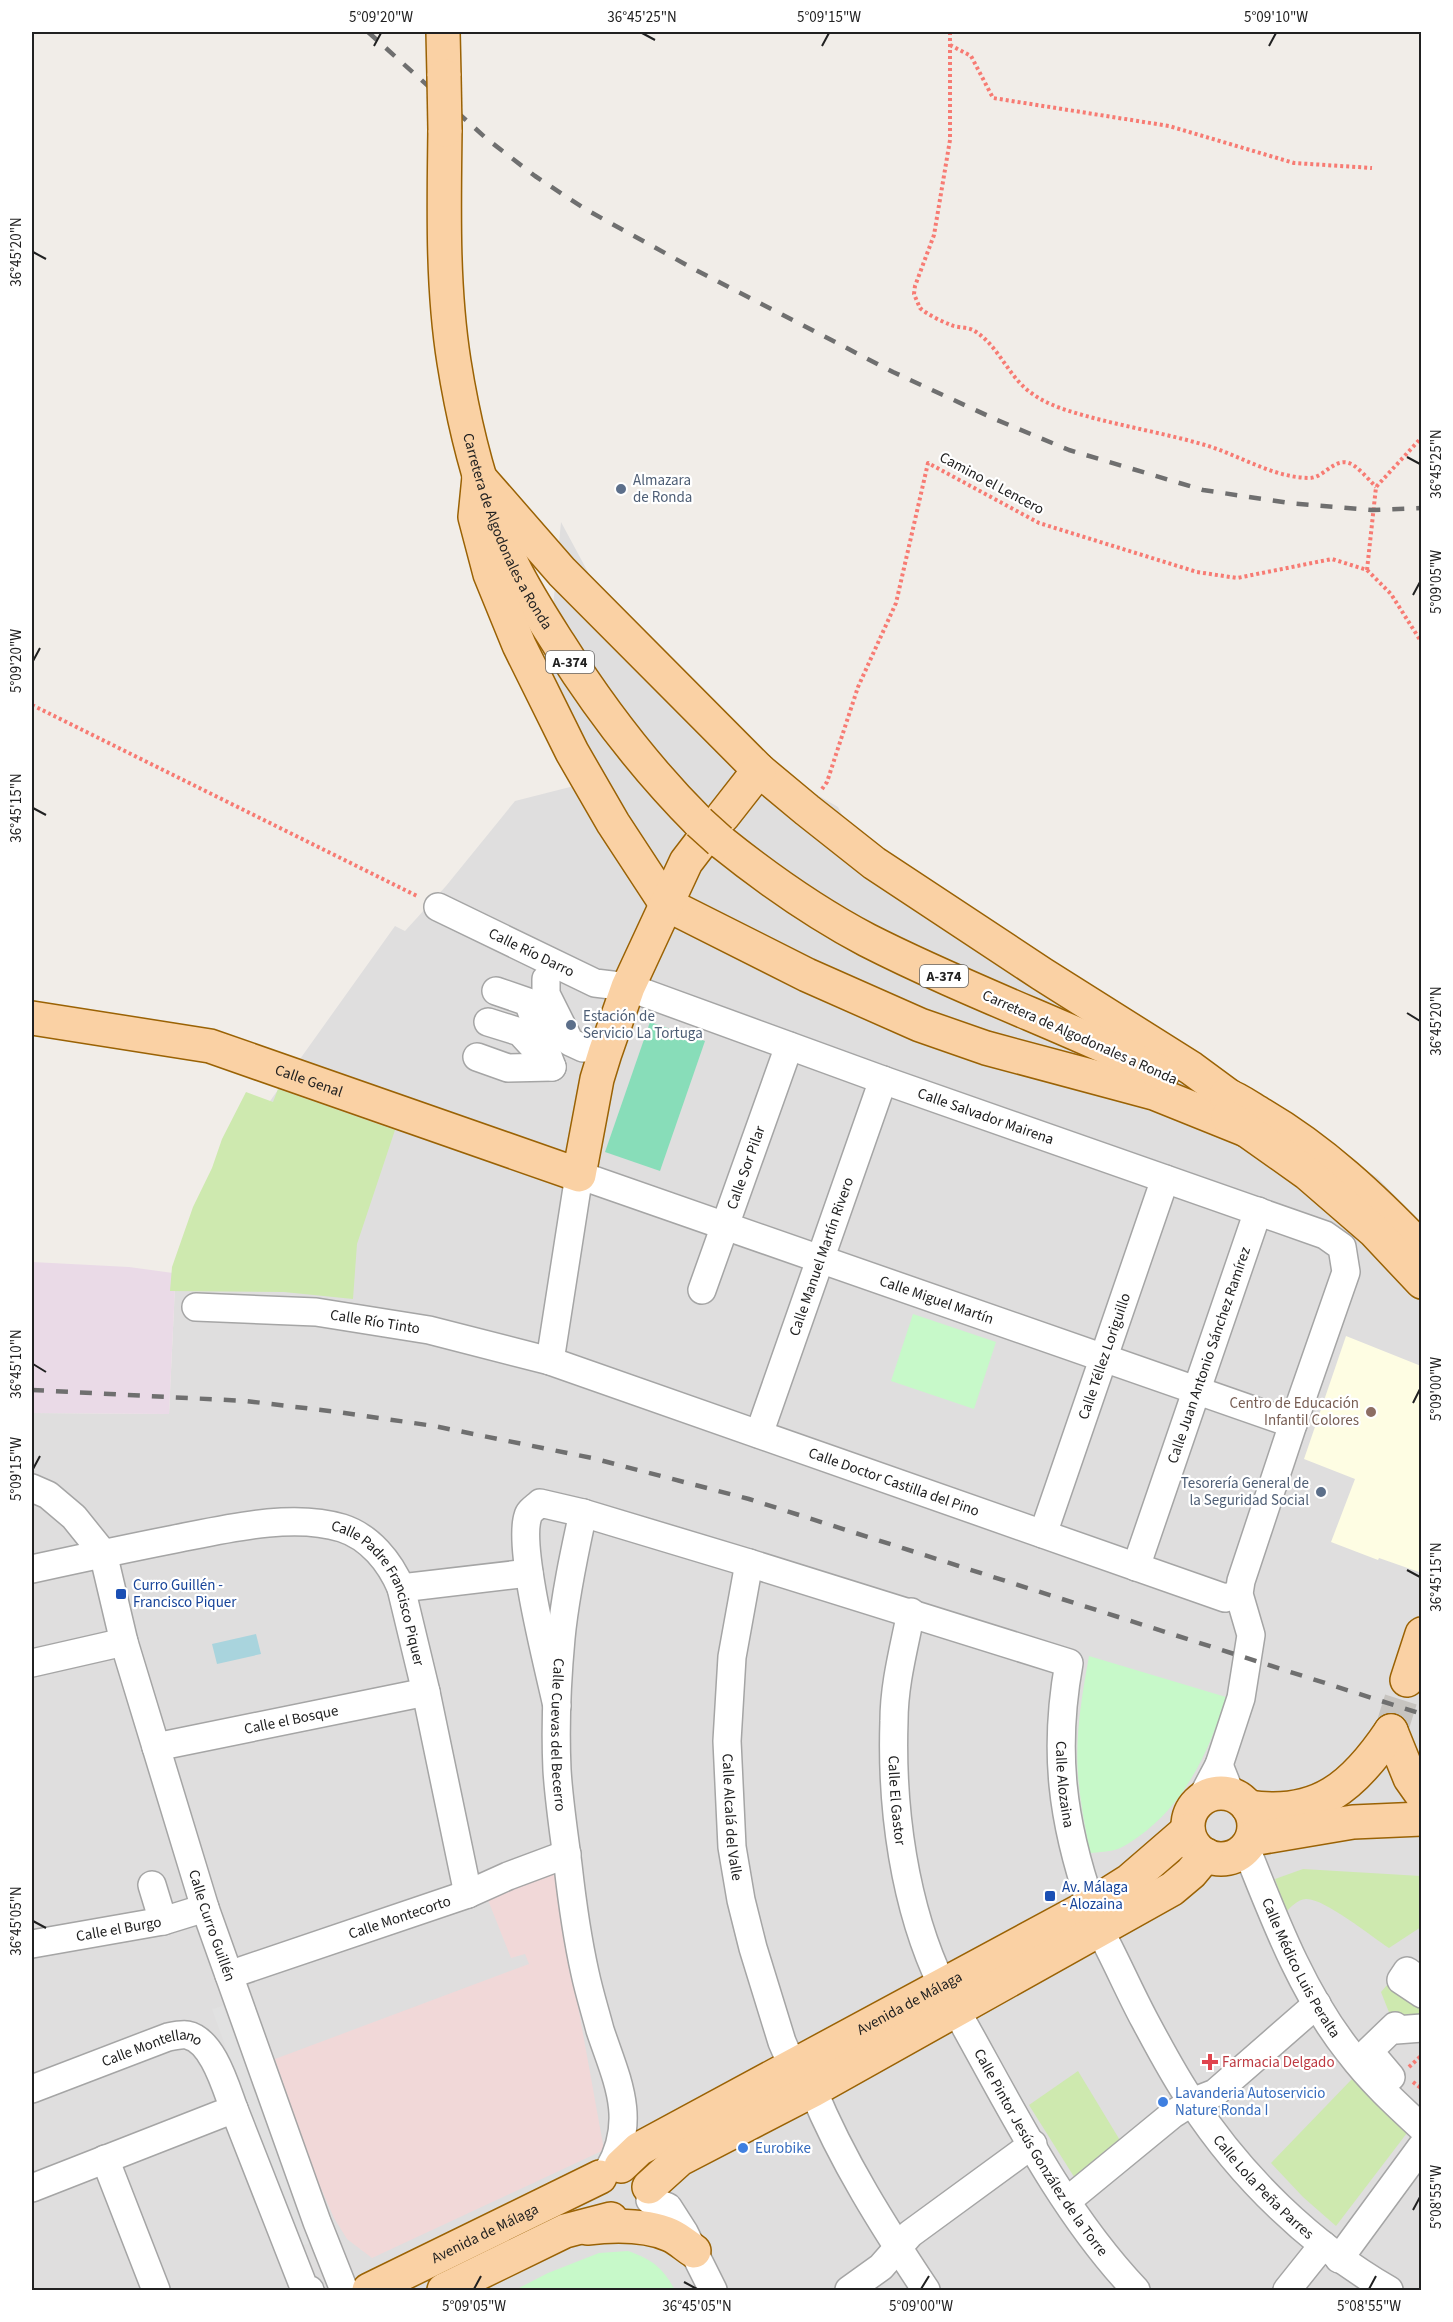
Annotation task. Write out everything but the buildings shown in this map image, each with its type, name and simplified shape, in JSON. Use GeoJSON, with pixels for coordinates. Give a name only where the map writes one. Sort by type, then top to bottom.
{"type":"FeatureCollection","features":[{"type":"Feature","properties":{"kind":"main road","name":"Carretera de Algodonales a Ronda"},"geometry":{"type":"LineString","coordinates":[[444,32],[448,314],[454,362],[479,477],[514,567],[589,692],[623,738],[705,837],[806,904],[866,939],[934,972],[1108,1047],[1184,1083],[1229,1096],[1282,1126],[1336,1167],[1390,1216],[1422,1249]]}},
{"type":"Feature","properties":{"kind":"main road"},"geometry":{"type":"LineString","coordinates":[[479,477],[562,572],[759,770],[807,810],[874,863],[1042,974],[1191,1068],[1229,1096]]}},
{"type":"Feature","properties":{"kind":"main road"},"geometry":{"type":"LineString","coordinates":[[479,477],[475,517],[490,574],[519,645],[572,752],[666,904],[807,975],[920,1024],[986,1048],[1154,1093],[1246,1130]]}},
{"type":"Feature","properties":{"kind":"main road"},"geometry":{"type":"LineString","coordinates":[[579,1175],[597,1079],[628,987],[666,904],[705,837],[759,770]]}},
{"type":"Feature","properties":{"kind":"main road"},"geometry":{"type":"LineString","coordinates":[[634,855],[652,861],[705,837]]}},
{"type":"Feature","properties":{"kind":"main road","name":"Calle Genal"},"geometry":{"type":"LineString","coordinates":[[32,1018],[210,1046],[579,1175]]}},
{"type":"Feature","properties":{"kind":"main road","name":"Carretera de Algodonales a Ronda"},"geometry":{"type":"LineString","coordinates":[[1184,1083],[1307,1173],[1366,1224],[1422,1282]]}},
{"type":"Feature","properties":{"kind":"main road"},"geometry":{"type":"LineString","coordinates":[[1407,1680],[1422,1634]]}},
{"type":"Feature","properties":{"kind":"main road"},"geometry":{"type":"LineString","coordinates":[[1224,1825],[1271,1811],[1296,1808],[1336,1792],[1358,1775],[1391,1731],[1410,1778],[1422,1795]]}},
{"type":"Feature","properties":{"kind":"main road"},"geometry":{"type":"LineString","coordinates":[[1224,1825],[1422,1819]]}},
{"type":"Feature","properties":{"kind":"main road","name":"Avenida de Málaga"},"geometry":{"type":"LineString","coordinates":[[369,2290],[610,2171],[639,2149],[792,2065],[949,1997],[1095,1917],[1129,1881],[1224,1825]]}},
{"type":"Feature","properties":{"kind":"main road","name":"Avenida de Málaga"},"geometry":{"type":"LineString","coordinates":[[649,2193],[680,2159],[813,2090],[949,1997]]}},
{"type":"Feature","properties":{"kind":"main road"},"geometry":{"type":"LineString","coordinates":[[610,2171],[639,2172],[645,2178],[649,2193],[642,2214],[627,2222],[603,2215],[595,2201],[596,2184],[610,2171]]}},
{"type":"Feature","properties":{"kind":"main road"},"geometry":{"type":"LineString","coordinates":[[444,2290],[573,2229],[611,2219]]}},
{"type":"Feature","properties":{"kind":"main road"},"geometry":{"type":"LineString","coordinates":[[573,2229],[612,2225],[642,2227],[671,2235],[694,2251]]}},
{"type":"Feature","properties":{"kind":"street","name":"Calle Río Darro"},"geometry":{"type":"LineString","coordinates":[[438,907],[595,983],[628,987]]}},
{"type":"Feature","properties":{"kind":"street"},"geometry":{"type":"LineString","coordinates":[[546,979],[546,994],[570,1042],[583,1048]]}},
{"type":"Feature","properties":{"kind":"street","name":"Calle Salvador Mairena"},"geometry":{"type":"LineString","coordinates":[[628,987],[883,1080],[1325,1235],[1342,1247],[1346,1272],[1293,1424]]}},
{"type":"Feature","properties":{"kind":"street"},"geometry":{"type":"LineString","coordinates":[[528,1002],[552,1066],[516,1042],[486,1025],[528,1002]]}},
{"type":"Feature","properties":{"kind":"street","name":"Calle Sor Pilar"},"geometry":{"type":"LineString","coordinates":[[702,1290],[789,1046]]}},
{"type":"Feature","properties":{"kind":"street","name":"Calle Manuel Martín Rivero"},"geometry":{"type":"LineString","coordinates":[[759,1434],[883,1080]]}},
{"type":"Feature","properties":{"kind":"street"},"geometry":{"type":"LineString","coordinates":[[550,1361],[579,1175]]}},
{"type":"Feature","properties":{"kind":"street","name":"Calle Miguel Martín"},"geometry":{"type":"LineString","coordinates":[[579,1175],[1293,1424]]}},
{"type":"Feature","properties":{"kind":"street","name":"Calle Téllez Loriguillo"},"geometry":{"type":"LineString","coordinates":[[1043,1534],[1165,1179]]}},
{"type":"Feature","properties":{"kind":"street","name":"Calle Juan Antonio Sánchez Ramírez"},"geometry":{"type":"LineString","coordinates":[[1136,1567],[1258,1211]]}},
{"type":"Feature","properties":{"kind":"street","name":"Calle Río Tinto"},"geometry":{"type":"LineString","coordinates":[[196,1307],[316,1312],[429,1330],[550,1361]]}},
{"type":"Feature","properties":{"kind":"street","name":"Calle Doctor Castilla del Pino"},"geometry":{"type":"LineString","coordinates":[[550,1361],[1225,1598],[1239,1594]]}},
{"type":"Feature","properties":{"kind":"street"},"geometry":{"type":"LineString","coordinates":[[1239,1594],[1247,1560],[1293,1424]]}},
{"type":"Feature","properties":{"kind":"street"},"geometry":{"type":"LineString","coordinates":[[32,1488],[48,1495],[74,1517],[103,1553]]}},
{"type":"Feature","properties":{"kind":"street"},"geometry":{"type":"LineString","coordinates":[[557,1707],[530,1573],[525,1530],[528,1514],[540,1503],[583,1513],[911,1612]]}},
{"type":"Feature","properties":{"kind":"street","name":"Calle Cuevas del Becerro"},"geometry":{"type":"LineString","coordinates":[[583,1513],[571,1568],[561,1638],[557,1707],[557,1770],[574,1915],[585,1973],[600,2030],[621,2087],[623,2120],[621,2137],[618,2154],[610,2171]]}},
{"type":"Feature","properties":{"kind":"street","name":"Calle Padre Francisco Piquer"},"geometry":{"type":"LineString","coordinates":[[32,1569],[245,1525],[316,1522],[344,1529],[376,1548],[394,1572],[400,1588],[426,1692],[468,1894]]}},
{"type":"Feature","properties":{"kind":"street","name":"Calle Curro Guillén"},"geometry":{"type":"LineString","coordinates":[[103,1553],[124,1642],[205,1908],[317,2222],[344,2290]]}},
{"type":"Feature","properties":{"kind":"street","name":"Calle Alcalá del Valle"},"geometry":{"type":"LineString","coordinates":[[750,1563],[732,1657],[727,1742],[732,1848],[741,1900],[753,1948],[782,2042],[792,2065]]}},
{"type":"Feature","properties":{"kind":"street"},"geometry":{"type":"LineString","coordinates":[[400,1588],[530,1573]]}},
{"type":"Feature","properties":{"kind":"street","name":"Calle Médico Luis Peralta"},"geometry":{"type":"LineString","coordinates":[[1239,1594],[1251,1635],[1241,1698],[1218,1765],[1224,1825],[1317,2004],[1348,2052],[1382,2090],[1422,2128]]}},
{"type":"Feature","properties":{"kind":"street","name":"Calle Alozaina"},"geometry":{"type":"LineString","coordinates":[[911,1612],[1069,1663],[1061,1717],[1061,1771],[1064,1804],[1080,1875],[1095,1917]]}},
{"type":"Feature","properties":{"kind":"street","name":"Calle El Gastor"},"geometry":{"type":"LineString","coordinates":[[911,1612],[897,1679],[894,1720],[899,1822],[907,1881],[921,1934],[949,1997]]}},
{"type":"Feature","properties":{"kind":"street"},"geometry":{"type":"LineString","coordinates":[[32,1663],[124,1642]]}},
{"type":"Feature","properties":{"kind":"street","name":"Calle el Bosque"},"geometry":{"type":"LineString","coordinates":[[156,1747],[426,1692]]}},
{"type":"Feature","properties":{"kind":"street","name":"Calle Montecorto"},"geometry":{"type":"LineString","coordinates":[[229,1975],[468,1894],[567,1854]]}},
{"type":"Feature","properties":{"kind":"street"},"geometry":{"type":"LineString","coordinates":[[152,1885],[163,1921]]}},
{"type":"Feature","properties":{"kind":"street","name":"Calle el Burgo"},"geometry":{"type":"LineString","coordinates":[[32,1944],[163,1921],[205,1908]]}},
{"type":"Feature","properties":{"kind":"street","name":"Calle Lola Peña Parres"},"geometry":{"type":"LineString","coordinates":[[1095,1917],[1143,2018],[1192,2102],[1226,2149],[1262,2189],[1342,2267],[1389,2290]]}},
{"type":"Feature","properties":{"kind":"street"},"geometry":{"type":"LineString","coordinates":[[1422,1982],[1407,1971],[1401,1980],[1422,1994]]}},
{"type":"Feature","properties":{"kind":"street","name":"Calle Pintor Jesús González de la Torre"},"geometry":{"type":"LineString","coordinates":[[949,1997],[1067,2201],[1122,2276],[1136,2290]]}},
{"type":"Feature","properties":{"kind":"street"},"geometry":{"type":"LineString","coordinates":[[1067,2201],[1173,2114],[1192,2102],[1215,2092],[1317,2004]]}},
{"type":"Feature","properties":{"kind":"street"},"geometry":{"type":"LineString","coordinates":[[1422,2028],[1396,2030],[1395,2026],[1369,2051],[1394,2081],[1422,2108]]}},
{"type":"Feature","properties":{"kind":"street","name":"Calle Montellano"},"geometry":{"type":"LineString","coordinates":[[32,2089],[168,2037],[187,2034],[205,2045],[220,2073],[305,2290],[310,2290]]}},
{"type":"Feature","properties":{"kind":"street"},"geometry":{"type":"LineString","coordinates":[[813,2090],[848,2162],[898,2249],[926,2290]]}},
{"type":"Feature","properties":{"kind":"street"},"geometry":{"type":"LineString","coordinates":[[32,2188],[234,2109]]}},
{"type":"Feature","properties":{"kind":"street"},"geometry":{"type":"LineString","coordinates":[[849,2290],[881,2267],[910,2234],[1033,2144]]}},
{"type":"Feature","properties":{"kind":"street"},"geometry":{"type":"LineString","coordinates":[[1287,2290],[1342,2267],[1422,2146]]}},
{"type":"Feature","properties":{"kind":"street"},"geometry":{"type":"LineString","coordinates":[[105,2159],[156,2290]]}},
{"type":"Feature","properties":{"kind":"street"},"geometry":{"type":"LineString","coordinates":[[649,2193],[668,2207],[694,2251],[713,2290]]}},
{"type":"Feature","properties":{"kind":"street"},"geometry":{"type":"LineString","coordinates":[[472,2290],[497,2264]]}},
{"type":"Feature","properties":{"kind":"path"},"geometry":{"type":"LineString","coordinates":[[950,32],[950,140],[934,235],[915,286],[916,301],[920,308],[952,325],[973,330],[993,348],[1023,387],[1039,399],[1059,407],[1101,420],[1203,445],[1236,455],[1272,471],[1310,478],[1334,465],[1345,462],[1356,467],[1376,487]]}},
{"type":"Feature","properties":{"kind":"path"},"geometry":{"type":"LineString","coordinates":[[950,45],[971,56],[993,98],[1169,126],[1294,163],[1372,168]]}},
{"type":"Feature","properties":{"kind":"path"},"geometry":{"type":"LineString","coordinates":[[1367,570],[1376,487],[1422,437]]}},
{"type":"Feature","properties":{"kind":"path","name":"Camino el Lencero"},"geometry":{"type":"LineString","coordinates":[[807,810],[827,783],[858,687],[896,603],[927,463],[1040,523],[1197,572],[1237,578],[1332,559],[1367,570],[1391,594],[1422,644]]}},
{"type":"Feature","properties":{"kind":"path"},"geometry":{"type":"LineString","coordinates":[[32,705],[438,907]]}},
{"type":"Feature","properties":{"kind":"shaded area"},"geometry":{"type":"Polygon","coordinates":[[[561,522],[589,574],[778,772],[838,807],[851,833],[1378,1178],[1421,1223],[1421,2290],[32,2290],[32,1413],[169,1414],[176,1265],[200,1199],[395,926],[405,931],[446,886],[515,801],[574,786],[548,661],[561,522]]]}},
{"type":"Feature","properties":{"kind":"shaded area"},"geometry":{"type":"Polygon","coordinates":[[[32,1262],[129,1267],[173,1273],[176,1265],[169,1414],[32,1413],[32,1262]]]}},
{"type":"Feature","properties":{"kind":"shaded area","name":"Centro de Educación Infantil Colores"},"geometry":{"type":"Polygon","coordinates":[[[1346,1336],[1421,1366],[1422,1562],[1419,1572],[1379,1558],[1378,1560],[1331,1542],[1355,1479],[1304,1459],[1346,1336]]]}},
{"type":"Feature","properties":{"kind":"shaded area"},"geometry":{"type":"Polygon","coordinates":[[[554,1873],[604,2150],[372,2258],[347,2239],[334,2218],[313,2170],[275,2059],[529,1964],[525,1954],[511,1958],[488,1900],[554,1873]]]}},
{"type":"Feature","properties":{"kind":"shaded area"},"geometry":{"type":"Polygon","coordinates":[[[223,2006],[312,2242],[298,2248],[212,2009],[223,2006]]]}},
{"type":"Feature","properties":{"kind":"green space"},"geometry":{"type":"Polygon","coordinates":[[[650,1022],[705,1041],[660,1171],[605,1152],[650,1022]]]}},
{"type":"Feature","properties":{"kind":"green space"},"geometry":{"type":"Polygon","coordinates":[[[278,1089],[395,1130],[357,1244],[353,1299],[284,1292],[170,1291],[172,1267],[193,1207],[212,1168],[222,1139],[246,1092],[273,1102],[278,1089]]]}},
{"type":"Feature","properties":{"kind":"green space"},"geometry":{"type":"Polygon","coordinates":[[[913,1314],[996,1342],[974,1409],[891,1381],[913,1314]]]}},
{"type":"Feature","properties":{"kind":"green space"},"geometry":{"type":"Polygon","coordinates":[[[1089,1656],[1226,1697],[1204,1756],[1169,1809],[1155,1824],[1118,1849],[1090,1853],[1077,1760],[1080,1715],[1089,1656]]]}},
{"type":"Feature","properties":{"kind":"green space"},"geometry":{"type":"Polygon","coordinates":[[[1303,1869],[1421,1876],[1421,1927],[1389,1948],[1336,1911],[1314,1900],[1300,1901],[1286,1912],[1275,1879],[1303,1869]]]}},
{"type":"Feature","properties":{"kind":"green space"},"geometry":{"type":"Polygon","coordinates":[[[1395,1976],[1421,1994],[1421,2028],[1396,2030],[1381,1992],[1395,1976]]]}},
{"type":"Feature","properties":{"kind":"green space"},"geometry":{"type":"Polygon","coordinates":[[[1078,2071],[1121,2142],[1076,2180],[1029,2105],[1078,2071]]]}},
{"type":"Feature","properties":{"kind":"green space"},"geometry":{"type":"Polygon","coordinates":[[[1352,2079],[1407,2133],[1336,2226],[1303,2197],[1271,2163],[1352,2079]]]}},
{"type":"Feature","properties":{"kind":"green space"},"geometry":{"type":"Polygon","coordinates":[[[628,2251],[656,2265],[666,2275],[675,2290],[515,2290],[548,2273],[599,2253],[628,2251]]]}},
{"type":"Feature","properties":{"kind":"water"},"geometry":{"type":"Polygon","coordinates":[[[256,1634],[261,1654],[217,1664],[212,1644],[256,1634]]]}},
{"type":"Feature","properties":{"kind":"tunnel"},"geometry":{"type":"LineString","coordinates":[[1391,1731],[1407,1680]]}},
{"type":"Feature","properties":{"kind":"railway"},"geometry":{"type":"LineString","coordinates":[[368,32],[487,139],[535,176],[585,209],[694,269],[893,372],[997,420],[1069,450],[1203,490],[1289,503],[1372,510],[1422,508]]}},
{"type":"Feature","properties":{"kind":"railway"},"geometry":{"type":"LineString","coordinates":[[32,1390],[246,1401],[338,1412],[434,1426],[592,1458],[749,1499],[1422,1714]]}},
{"type":"Feature","properties":{"kind":"place","name":"Almazara de Ronda"},"geometry":{"type":"Point","coordinates":[621,489]}},
{"type":"Feature","properties":{"kind":"place","name":"Estación de Servicio La Tortuga"},"geometry":{"type":"Point","coordinates":[571,1025]}},
{"type":"Feature","properties":{"kind":"place","name":"Centro de Educación Infantil Colores"},"geometry":{"type":"Point","coordinates":[1371,1412]}},
{"type":"Feature","properties":{"kind":"place","name":"Tesorería General de la Seguridad Social"},"geometry":{"type":"Point","coordinates":[1321,1492]}},
{"type":"Feature","properties":{"kind":"place","name":"Curro Guillén - Francisco Piquer"},"geometry":{"type":"Point","coordinates":[121,1594]}},
{"type":"Feature","properties":{"kind":"place","name":"Av. Málaga - Alozaina"},"geometry":{"type":"Point","coordinates":[1050,1896]}},
{"type":"Feature","properties":{"kind":"place","name":"Farmacia Delgado"},"geometry":{"type":"Point","coordinates":[1210,2062]}},
{"type":"Feature","properties":{"kind":"place","name":"Lavanderia Autoservicio Nature Ronda I"},"geometry":{"type":"Point","coordinates":[1163,2102]}},
{"type":"Feature","properties":{"kind":"place","name":"Eurobike"},"geometry":{"type":"Point","coordinates":[743,2148]}}]}
